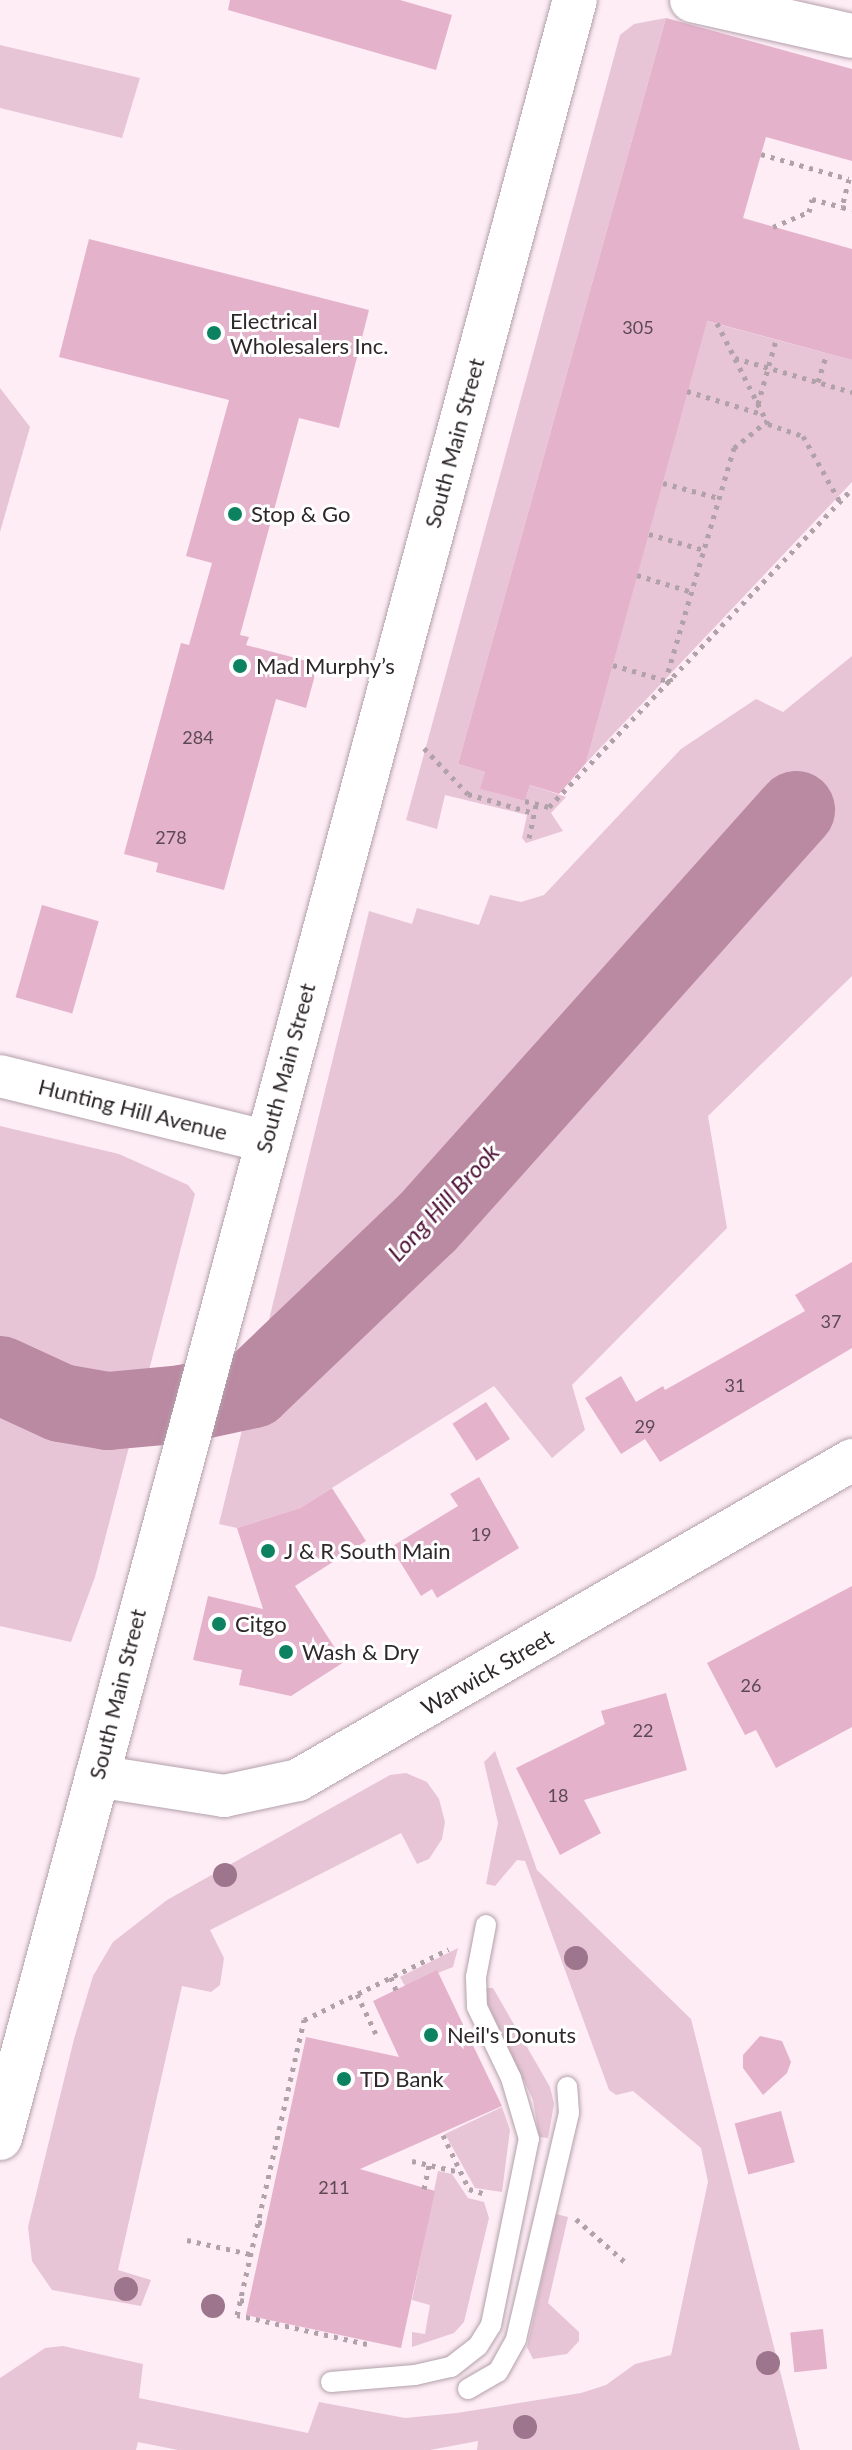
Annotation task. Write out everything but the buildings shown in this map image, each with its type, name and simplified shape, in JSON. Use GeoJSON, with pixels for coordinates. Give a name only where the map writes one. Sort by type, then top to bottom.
{"type":"FeatureCollection","features":[{"type":"Feature","properties":{"kind":"main road","name":"South Main Street"},"geometry":{"type":"LineString","coordinates":[[1,2126],[575,0]]}},
{"type":"Feature","properties":{"kind":"main road"},"geometry":{"type":"LineString","coordinates":[[692,0],[852,36]]}},
{"type":"Feature","properties":{"kind":"street","name":"Hunting Hill Avenue"},"geometry":{"type":"LineString","coordinates":[[0,1076],[265,1141]]}},
{"type":"Feature","properties":{"kind":"street","name":"Warwick Street"},"geometry":{"type":"LineString","coordinates":[[96,1776],[224,1796],[298,1780],[852,1460]]}},
{"type":"Feature","properties":{"kind":"lane"},"geometry":{"type":"LineString","coordinates":[[331,2382],[415,2375],[451,2367],[478,2346],[491,2325],[529,2139],[511,2078],[477,2007],[476,1977],[486,1925]]}},
{"type":"Feature","properties":{"kind":"lane"},"geometry":{"type":"LineString","coordinates":[[468,2389],[498,2372],[516,2339],[569,2113],[567,2087]]}},
{"type":"Feature","properties":{"kind":"path"},"geometry":{"type":"LineString","coordinates":[[761,154],[849,179],[842,207]]}},
{"type":"Feature","properties":{"kind":"path"},"geometry":{"type":"LineString","coordinates":[[773,227],[809,212],[812,199],[852,210]]}},
{"type":"Feature","properties":{"kind":"path"},"geometry":{"type":"LineString","coordinates":[[717,323],[765,418]]}},
{"type":"Feature","properties":{"kind":"path"},"geometry":{"type":"LineString","coordinates":[[758,404],[776,340]]}},
{"type":"Feature","properties":{"kind":"path"},"geometry":{"type":"LineString","coordinates":[[818,382],[827,353]]}},
{"type":"Feature","properties":{"kind":"path"},"geometry":{"type":"LineString","coordinates":[[735,358],[852,390]]}},
{"type":"Feature","properties":{"kind":"path"},"geometry":{"type":"LineString","coordinates":[[687,391],[765,418],[803,436],[840,502]]}},
{"type":"Feature","properties":{"kind":"path"},"geometry":{"type":"LineString","coordinates":[[671,682],[668,672],[734,448],[765,418]]}},
{"type":"Feature","properties":{"kind":"path"},"geometry":{"type":"LineString","coordinates":[[663,483],[719,498]]}},
{"type":"Feature","properties":{"kind":"path"},"geometry":{"type":"LineString","coordinates":[[525,801],[549,807],[671,682],[729,614],[852,489]]}},
{"type":"Feature","properties":{"kind":"path"},"geometry":{"type":"LineString","coordinates":[[649,534],[704,550]]}},
{"type":"Feature","properties":{"kind":"path"},"geometry":{"type":"LineString","coordinates":[[637,575],[692,592]]}},
{"type":"Feature","properties":{"kind":"path"},"geometry":{"type":"LineString","coordinates":[[613,665],[671,682]]}},
{"type":"Feature","properties":{"kind":"path"},"geometry":{"type":"LineString","coordinates":[[424,748],[468,794],[534,813]]}},
{"type":"Feature","properties":{"kind":"path"},"geometry":{"type":"LineString","coordinates":[[529,838],[536,804]]}},
{"type":"Feature","properties":{"kind":"path"},"geometry":{"type":"LineString","coordinates":[[377,2347],[237,2315],[304,2020],[457,1945]]}},
{"type":"Feature","properties":{"kind":"path"},"geometry":{"type":"LineString","coordinates":[[391,1977],[396,1990]]}},
{"type":"Feature","properties":{"kind":"path"},"geometry":{"type":"LineString","coordinates":[[357,1994],[376,2034]]}},
{"type":"Feature","properties":{"kind":"path"},"geometry":{"type":"LineString","coordinates":[[443,2135],[469,2189],[498,2197]]}},
{"type":"Feature","properties":{"kind":"path"},"geometry":{"type":"LineString","coordinates":[[412,2161],[461,2172]]}},
{"type":"Feature","properties":{"kind":"path"},"geometry":{"type":"LineString","coordinates":[[424,2189],[429,2165]]}},
{"type":"Feature","properties":{"kind":"path"},"geometry":{"type":"LineString","coordinates":[[569,2213],[626,2263]]}},
{"type":"Feature","properties":{"kind":"path"},"geometry":{"type":"LineString","coordinates":[[258,2222],[266,2224]]}},
{"type":"Feature","properties":{"kind":"path"},"geometry":{"type":"LineString","coordinates":[[187,2240],[250,2254]]}},
{"type":"Feature","properties":{"kind":"path"},"geometry":{"type":"LineString","coordinates":[[240,2300],[249,2302]]}},
{"type":"Feature","properties":{"kind":"shaded area"},"geometry":{"type":"Polygon","coordinates":[[[666,18],[458,764],[485,772],[481,789],[525,801],[530,785],[566,797],[551,813],[563,831],[526,843],[522,838],[527,815],[445,795],[437,829],[406,820],[620,35],[634,24],[666,18]]]}},
{"type":"Feature","properties":{"kind":"shaded area"},"geometry":{"type":"Polygon","coordinates":[[[0,45],[140,78],[122,138],[0,108],[0,45]]]}},
{"type":"Feature","properties":{"kind":"shaded area"},"geometry":{"type":"Polygon","coordinates":[[[706,321],[852,360],[852,482],[586,763],[706,321]]]}},
{"type":"Feature","properties":{"kind":"shaded area"},"geometry":{"type":"Polygon","coordinates":[[[0,388],[30,427],[0,532],[0,388]]]}},
{"type":"Feature","properties":{"kind":"shaded area"},"geometry":{"type":"Polygon","coordinates":[[[852,656],[852,976],[708,1116],[727,1228],[572,1385],[585,1430],[552,1458],[494,1386],[300,1508],[237,1528],[219,1524],[369,911],[412,924],[417,908],[479,925],[490,895],[521,902],[544,895],[681,749],[756,699],[783,712],[852,656]]]}},
{"type":"Feature","properties":{"kind":"shaded area"},"geometry":{"type":"Polygon","coordinates":[[[0,1126],[119,1154],[188,1185],[195,1194],[95,1577],[71,1642],[0,1626],[0,1126]]]}},
{"type":"Feature","properties":{"kind":"shaded area"},"geometry":{"type":"Polygon","coordinates":[[[495,1751],[537,1870],[691,2019],[800,2450],[477,2450],[478,2441],[430,2450],[178,2450],[138,2442],[136,2450],[0,2450],[0,2378],[45,2348],[63,2346],[143,2364],[139,2398],[308,2433],[319,2402],[405,2418],[457,2413],[581,2393],[606,2385],[635,2364],[671,2355],[708,2182],[701,2148],[633,2091],[616,2095],[609,2090],[525,1861],[517,1860],[495,1886],[486,1884],[498,1823],[484,1762],[495,1751]]]}},
{"type":"Feature","properties":{"kind":"shaded area"},"geometry":{"type":"Polygon","coordinates":[[[406,1773],[427,1782],[439,1799],[445,1822],[442,1839],[429,1859],[417,1864],[401,1833],[210,1930],[224,1958],[220,1985],[211,1992],[182,1986],[118,2270],[151,2280],[141,2306],[52,2290],[32,2261],[28,2227],[74,2039],[93,1976],[113,1942],[167,1900],[390,1775],[406,1773]]]}},
{"type":"Feature","properties":{"kind":"shaded area"},"geometry":{"type":"Polygon","coordinates":[[[458,1948],[453,1967],[405,1986],[400,1977],[458,1948]]]}},
{"type":"Feature","properties":{"kind":"shaded area"},"geometry":{"type":"Polygon","coordinates":[[[486,1988],[493,1988],[550,2087],[554,2104],[548,2138],[539,2137],[533,2100],[484,1996],[486,1988]]]}},
{"type":"Feature","properties":{"kind":"shaded area"},"geometry":{"type":"Polygon","coordinates":[[[502,2107],[510,2130],[502,2192],[475,2188],[445,2134],[502,2107]]]}},
{"type":"Feature","properties":{"kind":"shaded area"},"geometry":{"type":"Polygon","coordinates":[[[438,2171],[452,2174],[468,2198],[484,2202],[489,2218],[464,2322],[454,2333],[412,2347],[412,2332],[425,2334],[430,2305],[412,2300],[438,2171]]]}},
{"type":"Feature","properties":{"kind":"shaded area"},"geometry":{"type":"Polygon","coordinates":[[[556,2214],[568,2217],[548,2303],[579,2332],[579,2341],[567,2354],[533,2359],[527,2347],[556,2214]]]}},
{"type":"Feature","properties":{"kind":"waterway","name":"Long Hill Brook"},"geometry":{"type":"LineString","coordinates":[[0,1375],[61,1403],[108,1411],[183,1404],[253,1389],[427,1223],[796,810]]}},
{"type":"Feature","properties":{"kind":"place","name":"Electrical Wholesalers Inc."},"geometry":{"type":"Point","coordinates":[214,333]}},
{"type":"Feature","properties":{"kind":"place","name":"Stop & Go"},"geometry":{"type":"Point","coordinates":[235,514]}},
{"type":"Feature","properties":{"kind":"place","name":"Mad Murphy’s"},"geometry":{"type":"Point","coordinates":[240,666]}},
{"type":"Feature","properties":{"kind":"place","name":"J & R South Main"},"geometry":{"type":"Point","coordinates":[268,1551]}},
{"type":"Feature","properties":{"kind":"place","name":"Citgo"},"geometry":{"type":"Point","coordinates":[219,1624]}},
{"type":"Feature","properties":{"kind":"place","name":"Wash & Dry"},"geometry":{"type":"Point","coordinates":[286,1652]}},
{"type":"Feature","properties":{"kind":"place","name":"Neil's Donuts"},"geometry":{"type":"Point","coordinates":[431,2035]}},
{"type":"Feature","properties":{"kind":"place","name":"TD Bank"},"geometry":{"type":"Point","coordinates":[344,2079]}}]}
